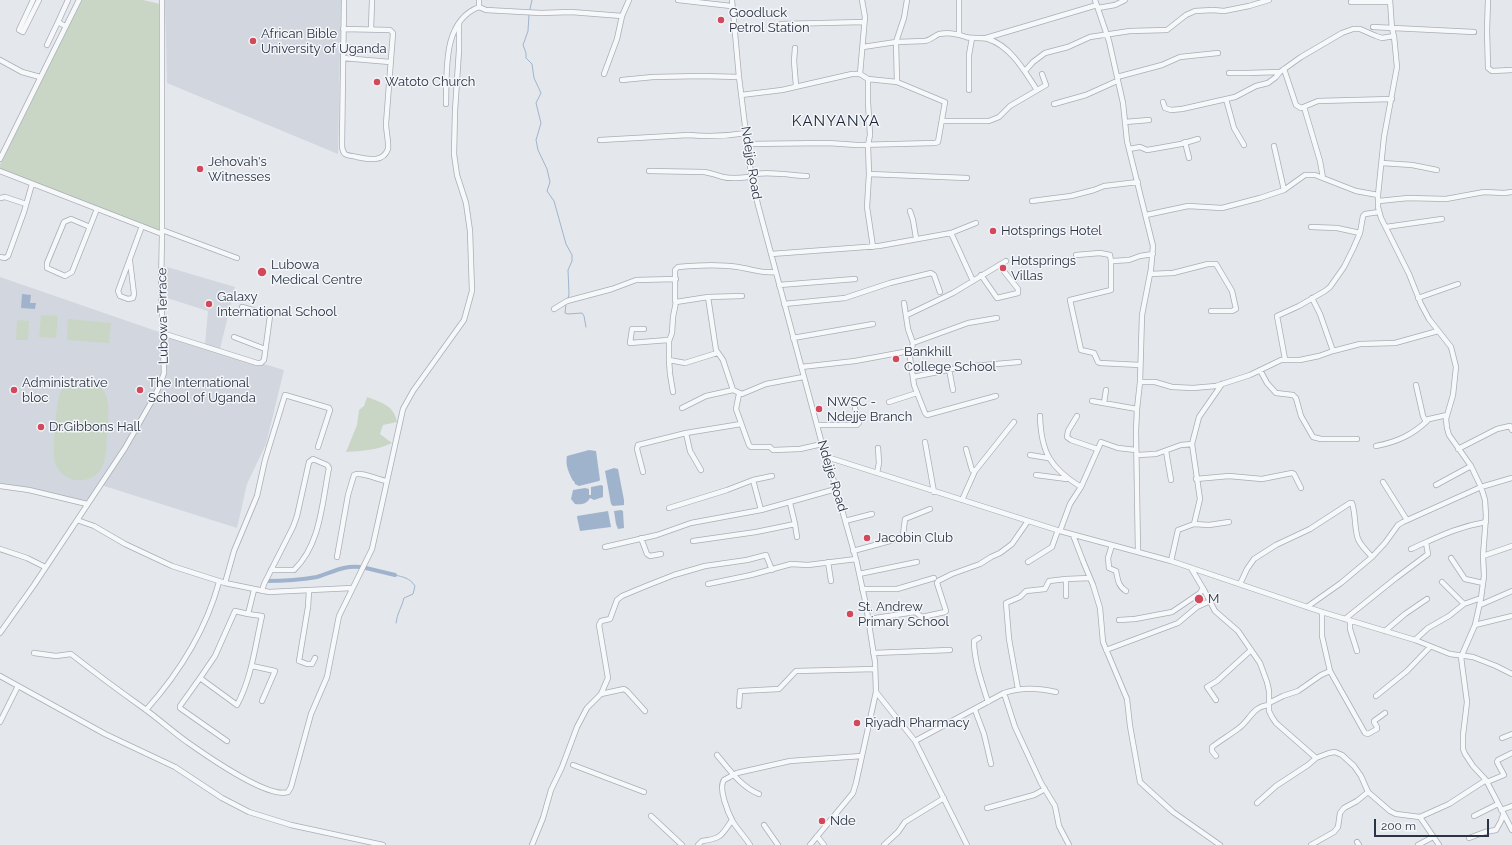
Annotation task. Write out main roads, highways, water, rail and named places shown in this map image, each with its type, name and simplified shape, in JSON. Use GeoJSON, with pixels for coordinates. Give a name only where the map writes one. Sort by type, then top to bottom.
{"type":"FeatureCollection","features":[{"type":"Feature","properties":{"kind":"water"},"geometry":{"type":"Polygon","coordinates":[[[22,294],[31,295],[30,303],[36,303],[35,309],[21,308],[22,294]]]}},
{"type":"Feature","properties":{"kind":"water"},"geometry":{"type":"Polygon","coordinates":[[[589,450],[596,451],[600,480],[579,486],[575,484],[569,472],[567,466],[567,456],[589,450]]]}},
{"type":"Feature","properties":{"kind":"water"},"geometry":{"type":"Polygon","coordinates":[[[614,468],[618,469],[624,505],[613,506],[611,504],[605,471],[614,468]]]}},
{"type":"Feature","properties":{"kind":"water"},"geometry":{"type":"Polygon","coordinates":[[[603,486],[603,497],[594,500],[590,498],[584,504],[575,504],[571,499],[573,490],[585,488],[589,489],[589,495],[591,495],[591,487],[603,486]]]}},
{"type":"Feature","properties":{"kind":"water"},"geometry":{"type":"Polygon","coordinates":[[[608,511],[611,527],[580,531],[577,516],[608,511]]]}},
{"type":"Feature","properties":{"kind":"water"},"geometry":{"type":"Polygon","coordinates":[[[614,511],[623,511],[624,528],[618,529],[614,511]]]}},
{"type":"Feature","properties":{"kind":"waterway"},"geometry":{"type":"LineString","coordinates":[[530,9],[532,0]]}},
{"type":"Feature","properties":{"kind":"waterway"},"geometry":{"type":"LineString","coordinates":[[529,15],[528,31],[523,45],[526,58],[532,64],[534,78],[541,93],[536,103],[541,123],[536,140],[538,150],[547,169],[550,182],[547,191],[554,201],[566,244],[572,255],[572,261],[568,270],[568,299]]}},
{"type":"Feature","properties":{"kind":"waterway"},"geometry":{"type":"LineString","coordinates":[[566,304],[565,313],[582,313],[586,327]]}},
{"type":"Feature","properties":{"kind":"waterway"},"geometry":{"type":"LineString","coordinates":[[266,581],[311,578],[343,568],[360,567]]}},
{"type":"Feature","properties":{"kind":"waterway"},"geometry":{"type":"LineString","coordinates":[[366,568],[395,575]]}},
{"type":"Feature","properties":{"kind":"waterway"},"geometry":{"type":"LineString","coordinates":[[395,575],[404,577],[415,586],[413,594],[404,598],[396,623]]}},
{"type":"Feature","properties":{"kind":"place","name":"Goodluck Petrol Station"},"geometry":{"type":"Point","coordinates":[721,20]}},
{"type":"Feature","properties":{"kind":"place","name":"African Bible University of Uganda"},"geometry":{"type":"Point","coordinates":[253,41]}},
{"type":"Feature","properties":{"kind":"place","name":"Watoto Church"},"geometry":{"type":"Point","coordinates":[377,82]}},
{"type":"Feature","properties":{"kind":"place","name":"Jehovah's Witnesses"},"geometry":{"type":"Point","coordinates":[200,169]}},
{"type":"Feature","properties":{"kind":"place","name":"Hotsprings Hotel"},"geometry":{"type":"Point","coordinates":[993,231]}},
{"type":"Feature","properties":{"kind":"place","name":"Hotsprings Villas"},"geometry":{"type":"Point","coordinates":[1003,268]}},
{"type":"Feature","properties":{"kind":"place","name":"Lubowa Medical Centre"},"geometry":{"type":"Point","coordinates":[262,272]}},
{"type":"Feature","properties":{"kind":"place","name":"Galaxy International School"},"geometry":{"type":"Point","coordinates":[209,304]}},
{"type":"Feature","properties":{"kind":"place","name":"Bankhill College School"},"geometry":{"type":"Point","coordinates":[896,359]}},
{"type":"Feature","properties":{"kind":"place","name":"Administrative bloc"},"geometry":{"type":"Point","coordinates":[14,390]}},
{"type":"Feature","properties":{"kind":"place","name":"The International School of Uganda"},"geometry":{"type":"Point","coordinates":[140,390]}},
{"type":"Feature","properties":{"kind":"place","name":"NWSC - Ndejje Branch"},"geometry":{"type":"Point","coordinates":[819,409]}},
{"type":"Feature","properties":{"kind":"place","name":"Dr.Gibbons Hall"},"geometry":{"type":"Point","coordinates":[41,427]}},
{"type":"Feature","properties":{"kind":"place","name":"Jacobin Club"},"geometry":{"type":"Point","coordinates":[867,538]}},
{"type":"Feature","properties":{"kind":"place","name":"M"},"geometry":{"type":"Point","coordinates":[1199,599]}},
{"type":"Feature","properties":{"kind":"place","name":"St. Andrew Primary School"},"geometry":{"type":"Point","coordinates":[850,614]}},
{"type":"Feature","properties":{"kind":"place","name":"Riyadh Pharmacy"},"geometry":{"type":"Point","coordinates":[857,723]}},
{"type":"Feature","properties":{"kind":"place","name":"Nde"},"geometry":{"type":"Point","coordinates":[822,821]}},
{"type":"Feature","properties":{"kind":"district","name":"KANYANYA"},"geometry":{"type":"Point","coordinates":[836,121]}}]}
